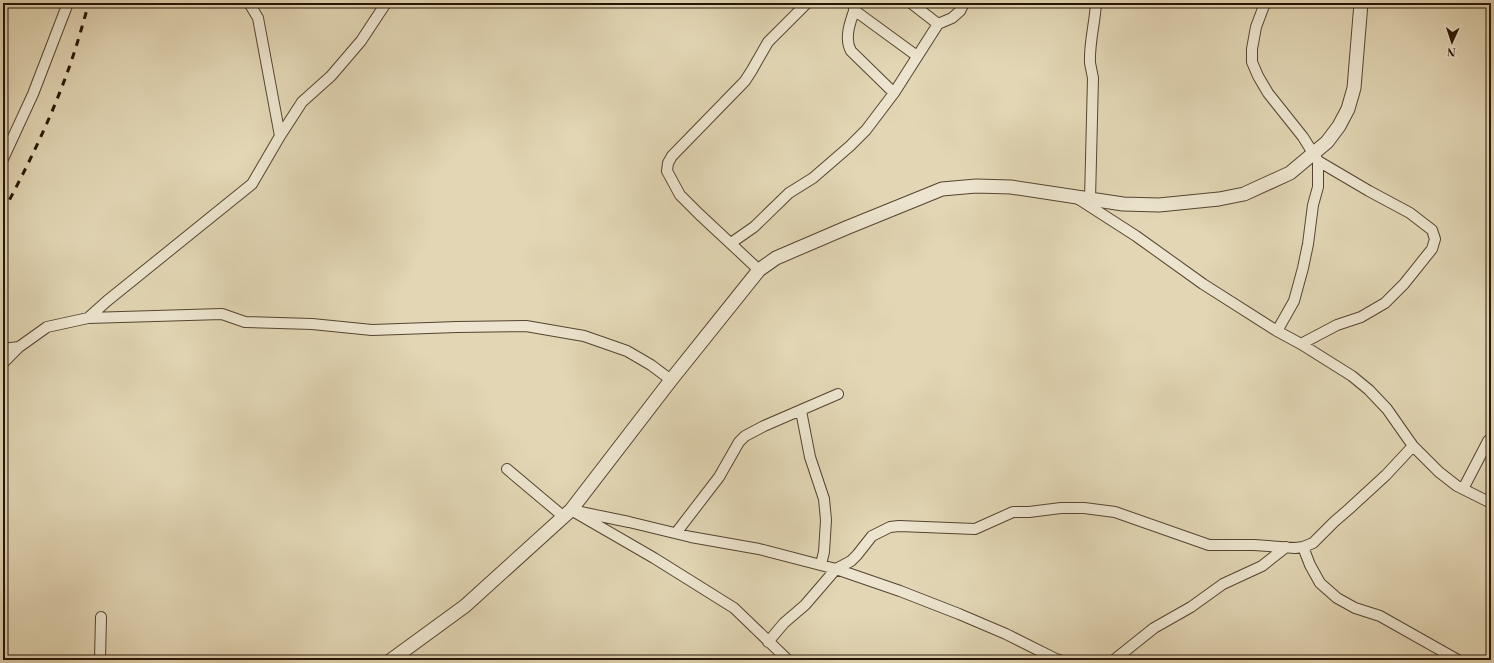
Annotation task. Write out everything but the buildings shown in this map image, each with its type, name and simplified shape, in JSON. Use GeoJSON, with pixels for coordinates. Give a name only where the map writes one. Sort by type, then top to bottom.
{"type":"FeatureCollection","features":[{"type":"Feature","properties":{"kind":"street"},"geometry":{"type":"LineString","coordinates":[[3,159],[33,94],[68,3]]}},
{"type":"Feature","properties":{"kind":"street"},"geometry":{"type":"LineString","coordinates":[[249,3],[258,18],[280,136]]}},
{"type":"Feature","properties":{"kind":"street"},"geometry":{"type":"LineString","coordinates":[[88,318],[252,184],[302,102],[331,76],[361,41],[386,3]]}},
{"type":"Feature","properties":{"kind":"street"},"geometry":{"type":"LineString","coordinates":[[759,270],[698,214],[680,195],[667,171],[668,163],[685,142],[745,81],[768,42],[807,3]]}},
{"type":"Feature","properties":{"kind":"street"},"geometry":{"type":"LineString","coordinates":[[911,3],[938,24]]}},
{"type":"Feature","properties":{"kind":"street"},"geometry":{"type":"LineString","coordinates":[[731,243],[754,227],[789,193],[813,178],[866,130],[894,93],[938,24],[952,18],[960,11],[964,3]]}},
{"type":"Feature","properties":{"kind":"street"},"geometry":{"type":"LineString","coordinates":[[1090,199],[1093,78],[1090,63],[1096,3]]}},
{"type":"Feature","properties":{"kind":"street"},"geometry":{"type":"LineString","coordinates":[[1265,3],[1255,34],[1252,49],[1252,62],[1268,93],[1303,137],[1316,158],[1369,191],[1410,213],[1432,230],[1435,239],[1432,249],[1428,255],[1404,284],[1385,303],[1361,318],[1337,325],[1301,344]]}},
{"type":"Feature","properties":{"kind":"street"},"geometry":{"type":"LineString","coordinates":[[391,660],[465,606],[568,513],[671,380],[759,270],[776,258],[942,189],[976,186],[1011,187],[1123,204],[1159,206],[1219,199],[1244,194],[1290,173],[1316,158],[1339,126],[1348,109],[1354,88],[1361,3]]}},
{"type":"Feature","properties":{"kind":"street"},"geometry":{"type":"LineString","coordinates":[[894,93],[852,51],[849,46],[850,25],[856,7],[917,56]]}},
{"type":"Feature","properties":{"kind":"street"},"geometry":{"type":"LineString","coordinates":[[1277,331],[1294,301],[1303,268],[1313,205],[1318,187],[1316,158]]}},
{"type":"Feature","properties":{"kind":"street"},"geometry":{"type":"LineString","coordinates":[[1075,197],[1136,236],[1203,284],[1352,376],[1369,390],[1387,409],[1413,446],[1439,472],[1463,489],[1491,503]]}},
{"type":"Feature","properties":{"kind":"street"},"geometry":{"type":"LineString","coordinates":[[3,363],[19,347],[47,327],[88,318],[222,314],[245,322],[312,324],[372,330],[526,326],[584,336],[626,351],[651,365],[671,380]]}},
{"type":"Feature","properties":{"kind":"street"},"geometry":{"type":"LineString","coordinates":[[3,349],[19,347]]}},
{"type":"Feature","properties":{"kind":"street"},"geometry":{"type":"LineString","coordinates":[[676,534],[719,477],[739,442],[745,436],[764,426],[838,394]]}},
{"type":"Feature","properties":{"kind":"street"},"geometry":{"type":"LineString","coordinates":[[801,411],[810,457],[824,499],[826,520],[824,552],[821,564]]}},
{"type":"Feature","properties":{"kind":"street"},"geometry":{"type":"LineString","coordinates":[[1463,489],[1491,438]]}},
{"type":"Feature","properties":{"kind":"street"},"geometry":{"type":"LineString","coordinates":[[768,642],[784,623],[805,605],[836,569],[851,561],[872,536],[890,527],[899,526],[975,529],[1013,512],[1029,512],[1061,508],[1084,508],[1116,512],[1209,545],[1303,547],[1313,543],[1386,475],[1413,446]]}},
{"type":"Feature","properties":{"kind":"street"},"geometry":{"type":"LineString","coordinates":[[507,469],[568,513],[654,558],[734,608],[788,660]]}},
{"type":"Feature","properties":{"kind":"street"},"geometry":{"type":"LineString","coordinates":[[568,513],[629,522],[690,537],[759,548],[821,564],[900,591],[959,614],[1006,634],[1060,660]]}},
{"type":"Feature","properties":{"kind":"street"},"geometry":{"type":"LineString","coordinates":[[1114,660],[1154,628],[1191,607],[1223,584],[1262,566],[1286,547]]}},
{"type":"Feature","properties":{"kind":"street"},"geometry":{"type":"LineString","coordinates":[[1303,547],[1310,565],[1320,582],[1337,598],[1356,608],[1380,616],[1458,660]]}},
{"type":"Feature","properties":{"kind":"street"},"geometry":{"type":"LineString","coordinates":[[100,660],[101,617]]}},
{"type":"Feature","properties":{"kind":"railway"},"geometry":{"type":"LineString","coordinates":[[3,212],[24,173],[52,112],[68,71],[89,3]]}}]}
